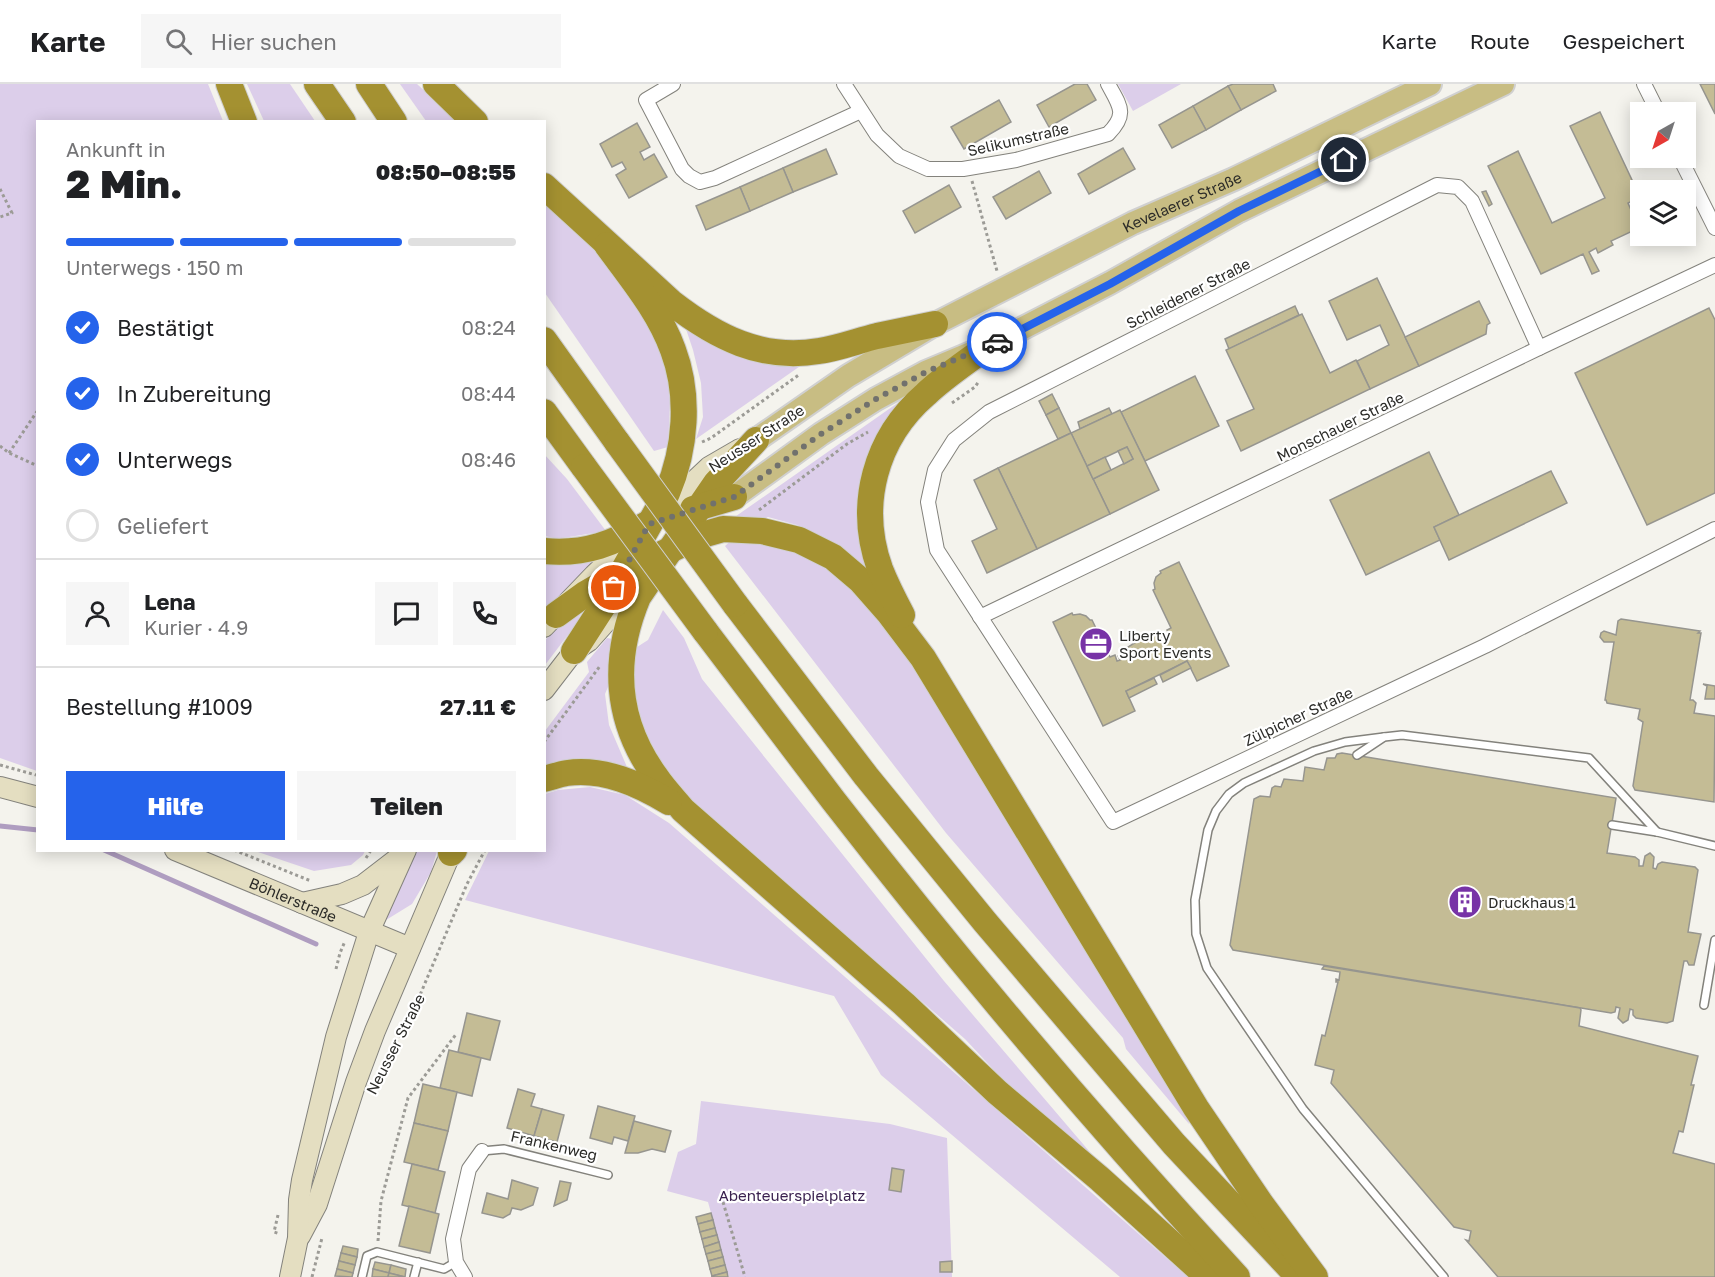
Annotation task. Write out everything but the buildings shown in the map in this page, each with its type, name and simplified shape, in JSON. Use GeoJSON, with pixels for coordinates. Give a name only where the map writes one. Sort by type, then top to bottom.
{"type":"FeatureCollection","features":[{"type":"Feature","properties":{"kind":"highway"},"geometry":{"type":"LineString","coordinates":[[229,84],[243,120]]}},
{"type":"Feature","properties":{"kind":"highway"},"geometry":{"type":"LineString","coordinates":[[317,84],[342,120]]}},
{"type":"Feature","properties":{"kind":"highway"},"geometry":{"type":"LineString","coordinates":[[369,84],[393,120]]}},
{"type":"Feature","properties":{"kind":"highway"},"geometry":{"type":"LineString","coordinates":[[436,84],[473,120]]}},
{"type":"Feature","properties":{"kind":"highway"},"geometry":{"type":"LineString","coordinates":[[546,188],[693,320],[741,345],[792,353],[817,352],[935,324]]}},
{"type":"Feature","properties":{"kind":"highway"},"geometry":{"type":"LineString","coordinates":[[574,651],[605,603],[667,493],[680,452],[683,418],[681,380],[673,349],[656,314],[607,245]]}},
{"type":"Feature","properties":{"kind":"highway"},"geometry":{"type":"LineString","coordinates":[[546,343],[735,604],[866,776],[992,930],[1174,1144],[1299,1277]]}},
{"type":"Feature","properties":{"kind":"highway"},"geometry":{"type":"LineString","coordinates":[[923,658],[880,568],[870,525],[871,490],[879,459],[904,416],[924,395],[988,346]]}},
{"type":"Feature","properties":{"kind":"highway"},"geometry":{"type":"LineString","coordinates":[[546,415],[834,801],[951,947],[1072,1092],[1237,1277]]}},
{"type":"Feature","properties":{"kind":"highway"},"geometry":{"type":"LineString","coordinates":[[682,810],[656,777],[638,747],[626,717],[620,679],[622,650],[638,597],[716,483],[756,440]]}},
{"type":"Feature","properties":{"kind":"highway"},"geometry":{"type":"LineString","coordinates":[[546,551],[579,551],[618,541],[649,524],[734,497]]}},
{"type":"Feature","properties":{"kind":"highway"},"geometry":{"type":"LineString","coordinates":[[550,621],[585,594],[622,572],[702,535],[723,529],[762,531],[799,540],[833,557],[860,580],[890,613],[923,658],[1196,1108],[1261,1204],[1315,1277]]}},
{"type":"Feature","properties":{"kind":"highway"},"geometry":{"type":"LineString","coordinates":[[546,778],[566,773],[592,772],[621,778],[651,791],[682,810],[904,1004],[997,1092],[1100,1179],[1208,1277]]}},
{"type":"Feature","properties":{"kind":"main road","name":"Kevelaerer Straße"},"geometry":{"type":"LineString","coordinates":[[935,324],[1133,223],[1234,178],[1430,84]]}},
{"type":"Feature","properties":{"kind":"main road","name":"Kevelaerer Straße"},"geometry":{"type":"LineString","coordinates":[[988,346],[1110,284],[1239,211],[1503,84]]}},
{"type":"Feature","properties":{"kind":"main road","name":"Neusser Straße"},"geometry":{"type":"LineString","coordinates":[[550,621],[594,575],[709,467],[756,440],[848,376],[935,324]]}},
{"type":"Feature","properties":{"kind":"main road"},"geometry":{"type":"LineString","coordinates":[[546,687],[574,651],[589,641],[669,551],[734,497],[821,434],[876,399],[926,372],[988,346]]}},
{"type":"Feature","properties":{"kind":"main road"},"geometry":{"type":"LineString","coordinates":[[0,787],[36,796]]}},
{"type":"Feature","properties":{"kind":"main road","name":"Böhlerstraße"},"geometry":{"type":"LineString","coordinates":[[180,852],[410,948]]}},
{"type":"Feature","properties":{"kind":"main road"},"geometry":{"type":"LineString","coordinates":[[302,903],[342,894],[363,885],[405,852]]}},
{"type":"Feature","properties":{"kind":"main road","name":"Neusser Straße"},"geometry":{"type":"LineString","coordinates":[[290,1277],[298,1238],[302,1179],[336,1037],[369,932],[406,852]]}},
{"type":"Feature","properties":{"kind":"main road","name":"Neusser Straße"},"geometry":{"type":"LineString","coordinates":[[298,1238],[317,1203],[356,1082],[410,948],[453,852]]}},
{"type":"Feature","properties":{"kind":"street"},"geometry":{"type":"LineString","coordinates":[[673,84],[646,100],[682,169],[689,177],[700,182],[715,178],[861,111]]}},
{"type":"Feature","properties":{"kind":"street","name":"Selikumstraße"},"geometry":{"type":"LineString","coordinates":[[844,84],[877,135],[899,156],[928,169],[969,168],[1016,160],[1108,134],[1118,124],[1121,112],[1117,99],[1108,84]]}},
{"type":"Feature","properties":{"kind":"street"},"geometry":{"type":"LineString","coordinates":[[1644,84],[1653,102]]}},
{"type":"Feature","properties":{"kind":"street"},"geometry":{"type":"LineString","coordinates":[[1685,168],[1715,228]]}},
{"type":"Feature","properties":{"kind":"street","name":"Schleidener Straße"},"geometry":{"type":"LineString","coordinates":[[980,617],[938,550],[928,502],[935,470],[954,440],[989,412],[1437,185],[1458,187],[1472,201],[1539,348]]}},
{"type":"Feature","properties":{"kind":"street","name":"Monschauer Straße"},"geometry":{"type":"LineString","coordinates":[[980,617],[1715,265]]}},
{"type":"Feature","properties":{"kind":"street","name":"Zülpicher Straße"},"geometry":{"type":"LineString","coordinates":[[980,617],[1113,822],[1485,646],[1715,529]]}},
{"type":"Feature","properties":{"kind":"street","name":"Frankenweg"},"geometry":{"type":"LineString","coordinates":[[465,1277],[456,1262],[453,1239],[469,1169],[482,1151]]}},
{"type":"Feature","properties":{"kind":"lane"},"geometry":{"type":"LineString","coordinates":[[1444,1277],[1303,1108],[1207,968],[1196,934],[1195,900],[1208,830],[1216,811],[1229,794],[1244,783],[1314,751],[1345,742],[1402,735],[1589,758],[1657,832]]}},
{"type":"Feature","properties":{"kind":"lane"},"geometry":{"type":"LineString","coordinates":[[1357,755],[1384,737]]}},
{"type":"Feature","properties":{"kind":"lane"},"geometry":{"type":"LineString","coordinates":[[1612,825],[1657,832],[1715,846]]}},
{"type":"Feature","properties":{"kind":"lane"},"geometry":{"type":"LineString","coordinates":[[1704,1005],[1715,940]]}},
{"type":"Feature","properties":{"kind":"lane","name":"Frankenweg"},"geometry":{"type":"LineString","coordinates":[[482,1151],[504,1149],[608,1175]]}},
{"type":"Feature","properties":{"kind":"lane"},"geometry":{"type":"LineString","coordinates":[[362,1277],[368,1256],[377,1252],[444,1269],[456,1262]]}},
{"type":"Feature","properties":{"kind":"lane"},"geometry":{"type":"LineString","coordinates":[[414,1277],[418,1262]]}},
{"type":"Feature","properties":{"kind":"path"},"geometry":{"type":"LineString","coordinates":[[969,168],[1002,290]]}},
{"type":"Feature","properties":{"kind":"path"},"geometry":{"type":"LineString","coordinates":[[0,189],[12,213],[0,217]]}},
{"type":"Feature","properties":{"kind":"path"},"geometry":{"type":"LineString","coordinates":[[9,453],[36,413]]}},
{"type":"Feature","properties":{"kind":"path"},"geometry":{"type":"LineString","coordinates":[[0,446],[9,453],[36,465]]}},
{"type":"Feature","properties":{"kind":"path"},"geometry":{"type":"LineString","coordinates":[[0,765],[36,775]]}},
{"type":"Feature","properties":{"kind":"path"},"geometry":{"type":"LineString","coordinates":[[239,852],[315,882]]}},
{"type":"Feature","properties":{"kind":"path","name":"Neusser Straße"},"geometry":{"type":"LineString","coordinates":[[382,1070],[420,995],[467,884],[484,852]]}},
{"type":"Feature","properties":{"kind":"path"},"geometry":{"type":"LineString","coordinates":[[377,1252],[381,1201],[408,1098],[457,1033]]}},
{"type":"Feature","properties":{"kind":"path"},"geometry":{"type":"LineString","coordinates":[[723,1202],[746,1277]]}},
{"type":"Feature","properties":{"kind":"path"},"geometry":{"type":"LineString","coordinates":[[312,1277],[323,1232]]}},
{"type":"Feature","properties":{"kind":"green space"},"geometry":{"type":"Polygon","coordinates":[[[0,84],[208,84],[223,120],[36,120],[36,771],[0,758],[0,84]]]}},
{"type":"Feature","properties":{"kind":"green space"},"geometry":{"type":"Polygon","coordinates":[[[247,84],[290,84],[314,120],[264,120],[247,84]]]}},
{"type":"Feature","properties":{"kind":"green space"},"geometry":{"type":"Polygon","coordinates":[[[400,84],[417,84],[456,120],[425,120],[400,84]]]}},
{"type":"Feature","properties":{"kind":"green space"},"geometry":{"type":"Polygon","coordinates":[[[1118,84],[1181,84],[1133,111],[1118,84]]]}},
{"type":"Feature","properties":{"kind":"green space"},"geometry":{"type":"Polygon","coordinates":[[[546,204],[610,262],[648,319],[671,380],[668,447],[654,451],[546,294],[546,204]]]}},
{"type":"Feature","properties":{"kind":"green space"},"geometry":{"type":"Polygon","coordinates":[[[684,323],[806,362],[696,439],[703,417],[701,383],[684,323]]]}},
{"type":"Feature","properties":{"kind":"green space"},"geometry":{"type":"Polygon","coordinates":[[[899,402],[903,407],[887,426],[870,563],[865,566],[831,541],[797,525],[768,517],[759,522],[729,521],[899,402]]]}},
{"type":"Feature","properties":{"kind":"green space"},"geometry":{"type":"Polygon","coordinates":[[[546,456],[567,479],[606,531],[557,539],[546,536],[546,456]]]}},
{"type":"Feature","properties":{"kind":"green space"},"geometry":{"type":"Polygon","coordinates":[[[736,536],[774,542],[824,562],[862,593],[888,626],[1187,1115],[1189,1124],[1126,1049],[1123,1038],[946,833],[725,546],[736,536]]]}},
{"type":"Feature","properties":{"kind":"green space"},"geometry":{"type":"Polygon","coordinates":[[[597,559],[546,611],[546,561],[597,559]]]}},
{"type":"Feature","properties":{"kind":"green space"},"geometry":{"type":"Polygon","coordinates":[[[663,610],[684,638],[702,679],[944,981],[1124,1192],[1018,1096],[965,1039],[695,804],[666,771],[644,730],[633,686],[634,649],[648,640],[663,610]]]}},
{"type":"Feature","properties":{"kind":"green space"},"geometry":{"type":"Polygon","coordinates":[[[576,612],[581,613],[577,623],[546,664],[546,639],[576,612]]]}},
{"type":"Feature","properties":{"kind":"green space"},"geometry":{"type":"Polygon","coordinates":[[[607,638],[612,639],[610,682],[605,694],[609,725],[630,774],[546,771],[546,730],[589,672],[587,662],[607,638]]]}},
{"type":"Feature","properties":{"kind":"green space"},"geometry":{"type":"Polygon","coordinates":[[[590,787],[625,795],[669,823],[1188,1277],[1120,1277],[881,1075],[834,996],[465,900],[489,852],[546,852],[546,794],[558,790],[590,787]]]}},
{"type":"Feature","properties":{"kind":"green space"},"geometry":{"type":"Polygon","coordinates":[[[258,852],[364,852],[351,865],[314,871],[258,852]]]}},
{"type":"Feature","properties":{"kind":"green space"},"geometry":{"type":"Polygon","coordinates":[[[414,852],[437,852],[431,872],[412,904],[386,920],[414,852]]]}},
{"type":"Feature","properties":{"kind":"green space","name":"Abenteuerspielplatz"},"geometry":{"type":"Polygon","coordinates":[[[701,1101],[890,1124],[947,1138],[952,1277],[729,1277],[708,1202],[667,1191],[678,1152],[696,1144],[701,1101]]]}},
{"type":"Feature","properties":{"kind":"waterway"},"geometry":{"type":"LineString","coordinates":[[0,826],[36,830]]}},
{"type":"Feature","properties":{"kind":"waterway"},"geometry":{"type":"LineString","coordinates":[[109,852],[316,944]]}},
{"type":"Feature","properties":{"kind":"way so far"},"geometry":{"type":"LineString","coordinates":[[614,588],[649,524],[734,497],[821,434],[876,399],[926,372],[997,342]]}},
{"type":"Feature","properties":{"kind":"place","name":"Liberty Sport Events"},"geometry":{"type":"Point","coordinates":[1096,644]}},
{"type":"Feature","properties":{"kind":"place","name":"Druckhaus 1"},"geometry":{"type":"Point","coordinates":[1465,902]}},
{"type":"Feature","properties":{"kind":"route"},"geometry":{"type":"LineString","coordinates":[[997,342],[1110,284],[1239,211],[1344,160]]}}]}
